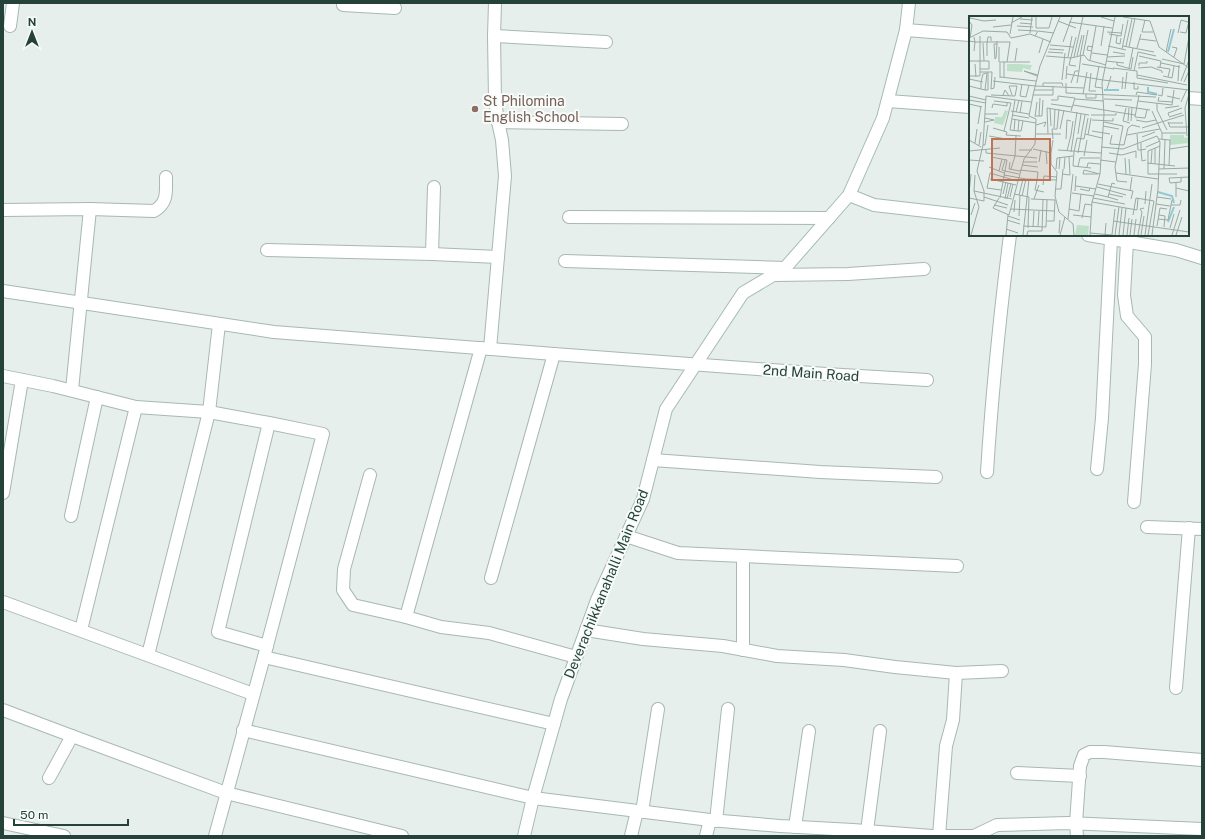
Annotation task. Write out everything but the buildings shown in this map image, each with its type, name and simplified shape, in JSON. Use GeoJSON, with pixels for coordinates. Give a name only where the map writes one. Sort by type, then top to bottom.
{"type":"FeatureCollection","features":[{"type":"Feature","properties":{"kind":"street"},"geometry":{"type":"LineString","coordinates":[[10,26],[13,3]]}},
{"type":"Feature","properties":{"kind":"street"},"geometry":{"type":"LineString","coordinates":[[343,3],[343,5],[395,8]]}},
{"type":"Feature","properties":{"kind":"street"},"geometry":{"type":"LineString","coordinates":[[406,617],[485,349],[498,257],[505,176],[502,140],[495,100],[495,3]]}},
{"type":"Feature","properties":{"kind":"street","name":"Deverachikkanahalli Main Road"},"geometry":{"type":"LineString","coordinates":[[524,836],[533,798],[561,699],[597,600],[643,499],[666,409],[743,293],[785,268],[849,195],[883,118],[906,30],[909,3]]}},
{"type":"Feature","properties":{"kind":"street"},"geometry":{"type":"LineString","coordinates":[[906,30],[969,35]]}},
{"type":"Feature","properties":{"kind":"street"},"geometry":{"type":"LineString","coordinates":[[494,36],[606,42]]}},
{"type":"Feature","properties":{"kind":"street"},"geometry":{"type":"LineString","coordinates":[[1189,98],[1202,99]]}},
{"type":"Feature","properties":{"kind":"street"},"geometry":{"type":"LineString","coordinates":[[888,100],[969,108]]}},
{"type":"Feature","properties":{"kind":"street"},"geometry":{"type":"LineString","coordinates":[[498,122],[622,124]]}},
{"type":"Feature","properties":{"kind":"street"},"geometry":{"type":"LineString","coordinates":[[3,210],[90,209],[154,212],[162,206],[166,195],[166,177]]}},
{"type":"Feature","properties":{"kind":"street"},"geometry":{"type":"LineString","coordinates":[[432,254],[434,187]]}},
{"type":"Feature","properties":{"kind":"street"},"geometry":{"type":"LineString","coordinates":[[849,195],[874,205],[969,216]]}},
{"type":"Feature","properties":{"kind":"street"},"geometry":{"type":"LineString","coordinates":[[72,390],[90,209]]}},
{"type":"Feature","properties":{"kind":"street"},"geometry":{"type":"LineString","coordinates":[[570,217],[829,218]]}},
{"type":"Feature","properties":{"kind":"street"},"geometry":{"type":"LineString","coordinates":[[986,472],[1000,314],[1010,236]]}},
{"type":"Feature","properties":{"kind":"street"},"geometry":{"type":"LineString","coordinates":[[1094,236],[1127,242],[1145,240],[1202,258]]}},
{"type":"Feature","properties":{"kind":"street"},"geometry":{"type":"LineString","coordinates":[[1097,469],[1102,418],[1111,239]]}},
{"type":"Feature","properties":{"kind":"street"},"geometry":{"type":"LineString","coordinates":[[1127,242],[1124,295],[1127,316],[1145,337],[1145,364],[1134,502]]}},
{"type":"Feature","properties":{"kind":"street"},"geometry":{"type":"LineString","coordinates":[[267,250],[498,257]]}},
{"type":"Feature","properties":{"kind":"street"},"geometry":{"type":"LineString","coordinates":[[565,261],[785,268]]}},
{"type":"Feature","properties":{"kind":"street"},"geometry":{"type":"LineString","coordinates":[[773,275],[848,274],[924,269]]}},
{"type":"Feature","properties":{"kind":"street","name":"2nd Main Road"},"geometry":{"type":"LineString","coordinates":[[3,291],[274,332],[485,349],[927,380]]}},
{"type":"Feature","properties":{"kind":"street"},"geometry":{"type":"LineString","coordinates":[[148,655],[209,412],[219,324]]}},
{"type":"Feature","properties":{"kind":"street"},"geometry":{"type":"LineString","coordinates":[[490,578],[554,354]]}},
{"type":"Feature","properties":{"kind":"street"},"geometry":{"type":"LineString","coordinates":[[3,376],[72,390],[136,407],[209,412],[269,422],[323,434],[215,836]]}},
{"type":"Feature","properties":{"kind":"street"},"geometry":{"type":"LineString","coordinates":[[3,493],[22,380]]}},
{"type":"Feature","properties":{"kind":"street"},"geometry":{"type":"LineString","coordinates":[[72,516],[97,397]]}},
{"type":"Feature","properties":{"kind":"street"},"geometry":{"type":"LineString","coordinates":[[81,630],[136,407]]}},
{"type":"Feature","properties":{"kind":"street"},"geometry":{"type":"LineString","coordinates":[[269,422],[218,632],[265,651],[554,724]]}},
{"type":"Feature","properties":{"kind":"street"},"geometry":{"type":"LineString","coordinates":[[653,460],[820,472],[936,477]]}},
{"type":"Feature","properties":{"kind":"street"},"geometry":{"type":"LineString","coordinates":[[370,476],[344,569],[343,590],[353,605],[406,617],[441,627],[489,633],[576,657]]}},
{"type":"Feature","properties":{"kind":"street"},"geometry":{"type":"LineString","coordinates":[[1147,527],[1202,529]]}},
{"type":"Feature","properties":{"kind":"street"},"geometry":{"type":"LineString","coordinates":[[1176,688],[1189,528]]}},
{"type":"Feature","properties":{"kind":"street"},"geometry":{"type":"LineString","coordinates":[[626,536],[678,553],[957,566]]}},
{"type":"Feature","properties":{"kind":"street"},"geometry":{"type":"LineString","coordinates":[[743,556],[743,650]]}},
{"type":"Feature","properties":{"kind":"street"},"geometry":{"type":"LineString","coordinates":[[3,602],[253,694]]}},
{"type":"Feature","properties":{"kind":"street"},"geometry":{"type":"LineString","coordinates":[[586,630],[643,639],[723,646],[777,656],[844,660],[956,673],[1002,671]]}},
{"type":"Feature","properties":{"kind":"street"},"geometry":{"type":"LineString","coordinates":[[939,836],[946,746],[953,720],[956,673]]}},
{"type":"Feature","properties":{"kind":"street"},"geometry":{"type":"LineString","coordinates":[[631,836],[640,812],[658,709]]}},
{"type":"Feature","properties":{"kind":"street"},"geometry":{"type":"LineString","coordinates":[[706,836],[713,820],[728,709]]}},
{"type":"Feature","properties":{"kind":"street"},"geometry":{"type":"LineString","coordinates":[[3,710],[226,793],[402,836]]}},
{"type":"Feature","properties":{"kind":"street"},"geometry":{"type":"LineString","coordinates":[[243,730],[533,798],[713,820],[779,831],[795,827],[853,833],[867,831],[932,836],[974,836],[997,826],[1076,823],[1202,829]]}},
{"type":"Feature","properties":{"kind":"street"},"geometry":{"type":"LineString","coordinates":[[795,827],[809,731]]}},
{"type":"Feature","properties":{"kind":"street"},"geometry":{"type":"LineString","coordinates":[[867,831],[880,731]]}},
{"type":"Feature","properties":{"kind":"street"},"geometry":{"type":"LineString","coordinates":[[50,778],[72,736]]}},
{"type":"Feature","properties":{"kind":"street"},"geometry":{"type":"LineString","coordinates":[[1076,836],[1080,766],[1084,755],[1090,752],[1202,760]]}},
{"type":"Feature","properties":{"kind":"street"},"geometry":{"type":"LineString","coordinates":[[1018,772],[1080,776]]}},
{"type":"Feature","properties":{"kind":"street"},"geometry":{"type":"LineString","coordinates":[[3,823],[64,836]]}},
{"type":"Feature","properties":{"kind":"place","name":"St Philomina English School"},"geometry":{"type":"Point","coordinates":[475,109]}}]}
